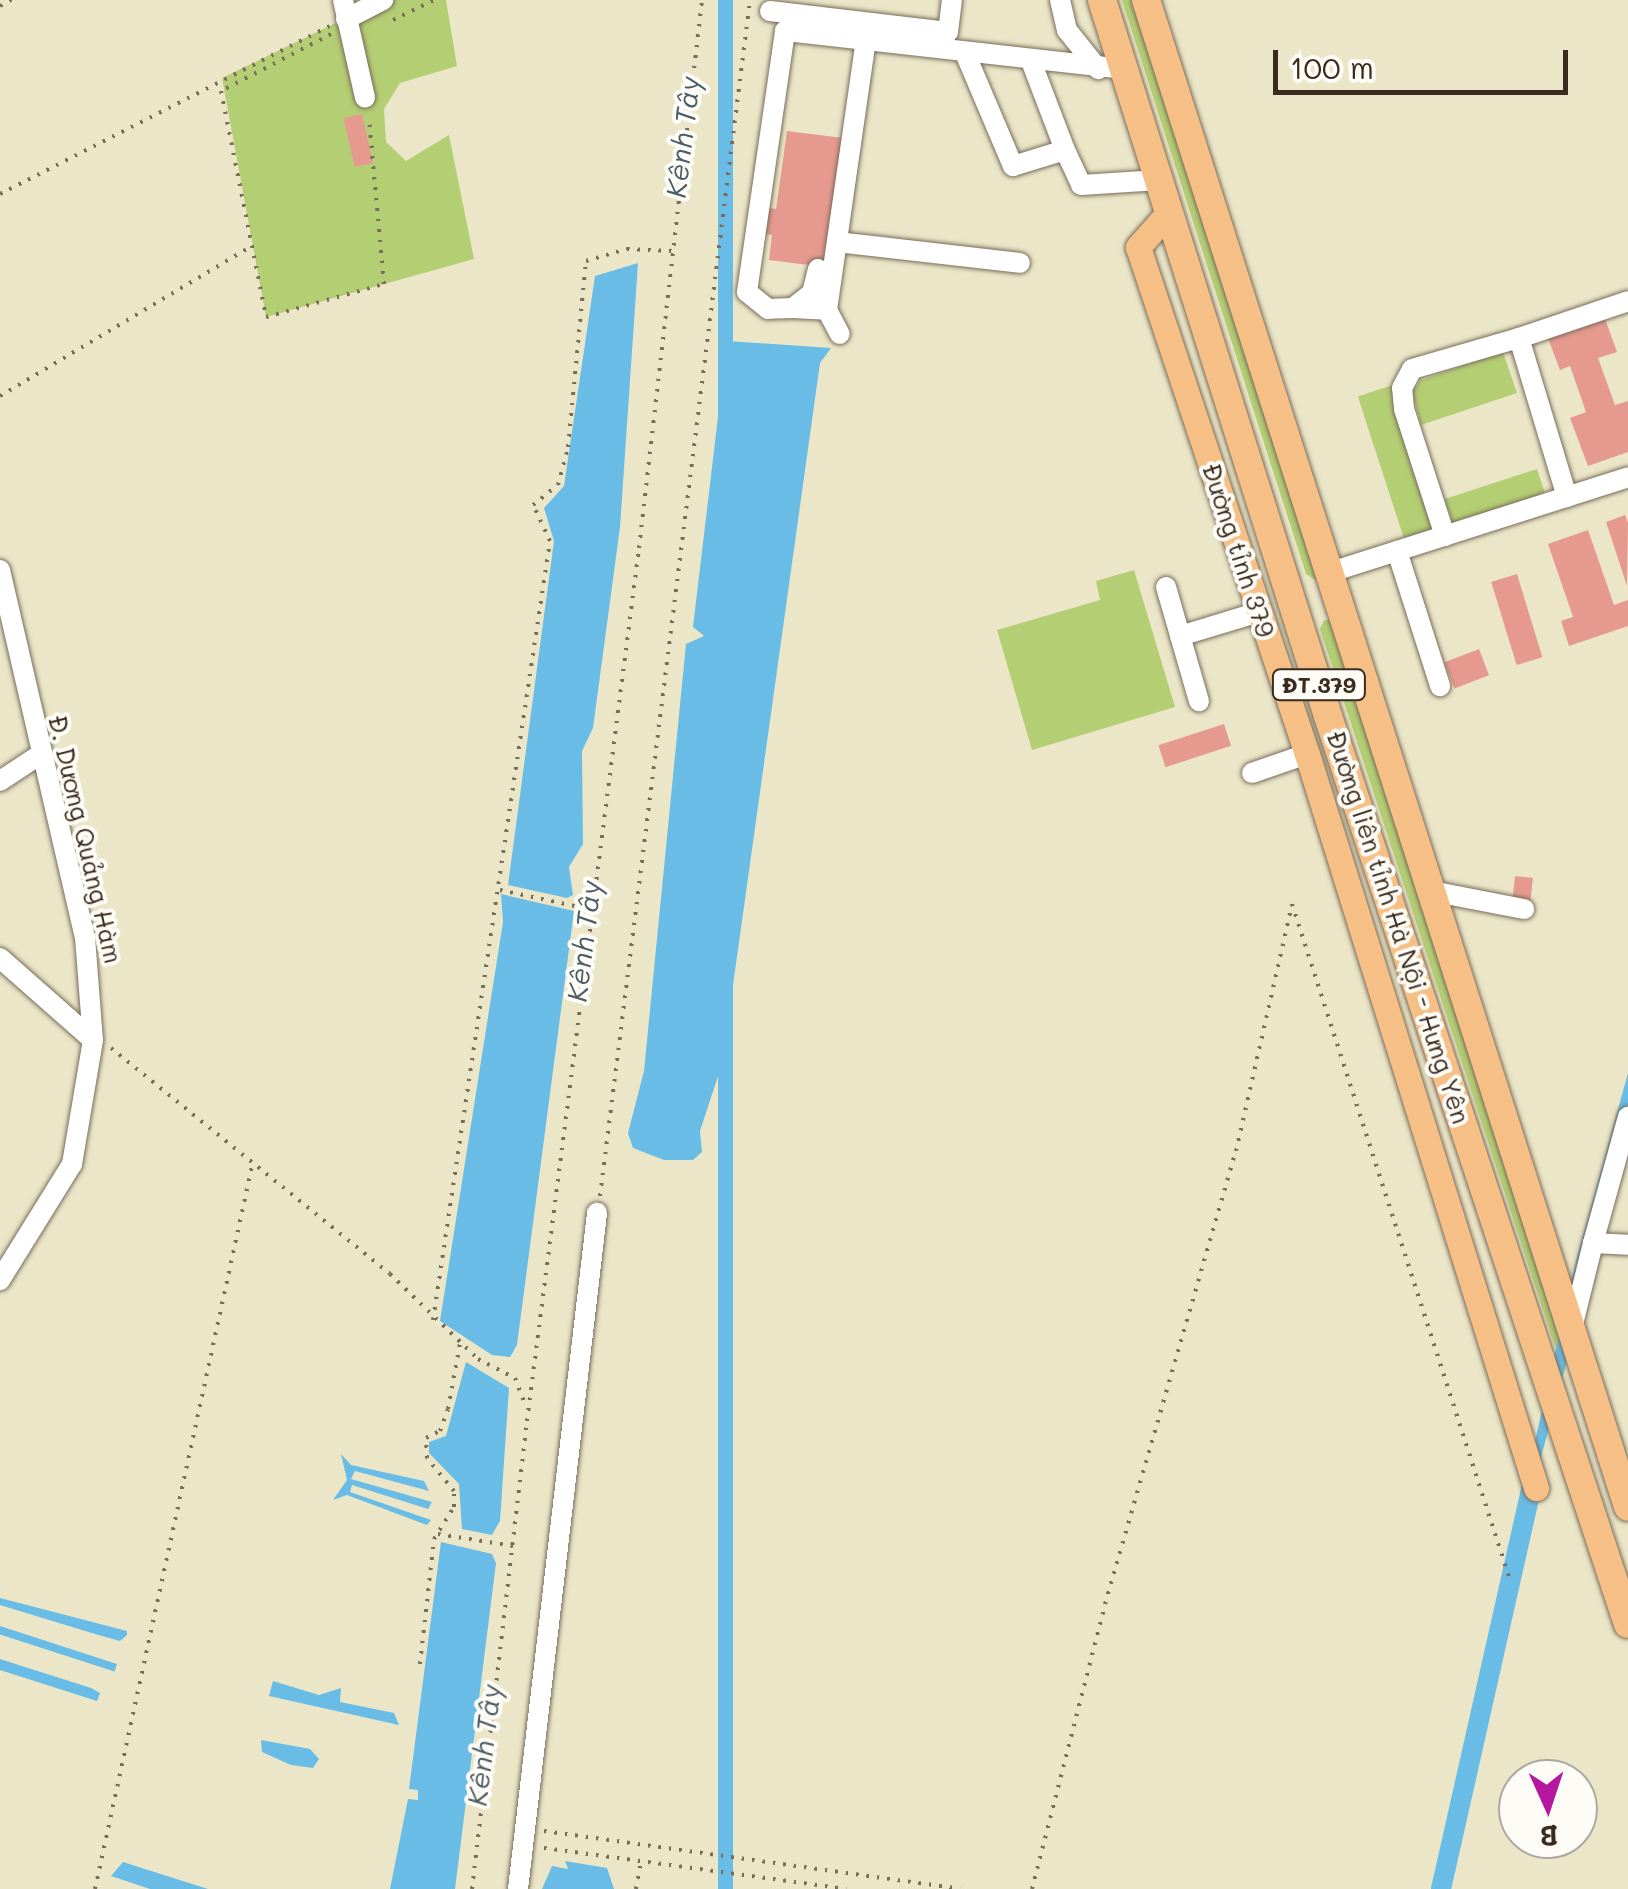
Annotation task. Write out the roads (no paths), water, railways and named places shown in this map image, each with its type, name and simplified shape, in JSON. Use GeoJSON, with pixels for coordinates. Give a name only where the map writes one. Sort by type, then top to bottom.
{"type":"FeatureCollection","features":[{"type":"Feature","properties":{"kind":"highway","name":"Đường liên tỉnh Hà Nội - Hưng Yên"},"geometry":{"type":"LineString","coordinates":[[1102,0],[1111,69],[1159,180],[1338,744],[1628,1624]]}},
{"type":"Feature","properties":{"kind":"highway","name":"Đường liên tỉnh Hà Nội - Hưng Yên"},"geometry":{"type":"LineString","coordinates":[[1146,0],[1628,1507]]}},
{"type":"Feature","properties":{"kind":"highway"},"geometry":{"type":"LineString","coordinates":[[1294,607],[1337,600]]}},
{"type":"Feature","properties":{"kind":"main road","name":"Đường tỉnh 379"},"geometry":{"type":"LineString","coordinates":[[1169,212],[1138,247],[1307,754],[1536,1488]]}},
{"type":"Feature","properties":{"kind":"main road"},"geometry":{"type":"LineString","coordinates":[[1260,612],[1294,607]]}},
{"type":"Feature","properties":{"kind":"main road"},"geometry":{"type":"LineString","coordinates":[[1307,754],[1338,744]]}},
{"type":"Feature","properties":{"kind":"main road"},"geometry":{"type":"LineString","coordinates":[[1424,1128],[1462,1115]]}},
{"type":"Feature","properties":{"kind":"main road"},"geometry":{"type":"LineString","coordinates":[[1510,1398],[1548,1375]]}},
{"type":"Feature","properties":{"kind":"street"},"geometry":{"type":"LineString","coordinates":[[365,98],[346,15],[383,0]]}},
{"type":"Feature","properties":{"kind":"street"},"geometry":{"type":"LineString","coordinates":[[770,12],[948,32],[952,0]]}},
{"type":"Feature","properties":{"kind":"street"},"geometry":{"type":"LineString","coordinates":[[1060,0],[1067,30],[1111,69]]}},
{"type":"Feature","properties":{"kind":"street"},"geometry":{"type":"LineString","coordinates":[[826,310],[768,309],[747,292],[785,31],[1111,69]]}},
{"type":"Feature","properties":{"kind":"street"},"geometry":{"type":"LineString","coordinates":[[840,334],[826,310],[866,41]]}},
{"type":"Feature","properties":{"kind":"street"},"geometry":{"type":"LineString","coordinates":[[965,53],[1012,166],[1065,150]]}},
{"type":"Feature","properties":{"kind":"street"},"geometry":{"type":"LineString","coordinates":[[1032,61],[1081,186],[1159,180]]}},
{"type":"Feature","properties":{"kind":"street"},"geometry":{"type":"LineString","coordinates":[[836,242],[1020,264]]}},
{"type":"Feature","properties":{"kind":"street"},"geometry":{"type":"LineString","coordinates":[[793,308],[812,293],[818,269]]}},
{"type":"Feature","properties":{"kind":"street"},"geometry":{"type":"LineString","coordinates":[[1445,536],[1402,388],[1412,369],[1628,301]]}},
{"type":"Feature","properties":{"kind":"street"},"geometry":{"type":"LineString","coordinates":[[1520,338],[1568,497]]}},
{"type":"Feature","properties":{"kind":"street"},"geometry":{"type":"LineString","coordinates":[[1328,573],[1628,478]]}},
{"type":"Feature","properties":{"kind":"street"},"geometry":{"type":"LineString","coordinates":[[1397,551],[1440,686]]}},
{"type":"Feature","properties":{"kind":"street","name":"Đ. Dương Quảng Hàm"},"geometry":{"type":"LineString","coordinates":[[0,570],[87,952],[93,1040],[72,1164],[0,1280]]}},
{"type":"Feature","properties":{"kind":"street"},"geometry":{"type":"LineString","coordinates":[[1166,587],[1199,701]]}},
{"type":"Feature","properties":{"kind":"street"},"geometry":{"type":"LineString","coordinates":[[1180,636],[1260,612]]}},
{"type":"Feature","properties":{"kind":"street"},"geometry":{"type":"LineString","coordinates":[[0,781],[41,754]]}},
{"type":"Feature","properties":{"kind":"street"},"geometry":{"type":"LineString","coordinates":[[1252,773],[1307,754]]}},
{"type":"Feature","properties":{"kind":"street"},"geometry":{"type":"LineString","coordinates":[[1431,891],[1524,909]]}},
{"type":"Feature","properties":{"kind":"street"},"geometry":{"type":"LineString","coordinates":[[0,958],[93,1040]]}},
{"type":"Feature","properties":{"kind":"street"},"geometry":{"type":"LineString","coordinates":[[1576,1342],[1593,1243],[1628,1117]]}},
{"type":"Feature","properties":{"kind":"street"},"geometry":{"type":"LineString","coordinates":[[518,1889],[598,1214]]}},
{"type":"Feature","properties":{"kind":"street"},"geometry":{"type":"LineString","coordinates":[[1593,1243],[1628,1245]]}},
{"type":"Feature","properties":{"kind":"water"},"geometry":{"type":"Polygon","coordinates":[[[718,0],[733,0],[733,1889],[718,1889],[718,0]]]}},
{"type":"Feature","properties":{"kind":"water"},"geometry":{"type":"Polygon","coordinates":[[[638,263],[620,527],[593,728],[582,751],[583,844],[569,867],[573,895],[567,898],[508,885],[554,541],[544,508],[564,486],[595,276],[638,263]]]}},
{"type":"Feature","properties":{"kind":"water"},"geometry":{"type":"Polygon","coordinates":[[[727,341],[831,348],[820,363],[722,1064],[700,1131],[702,1152],[693,1160],[664,1160],[633,1148],[628,1133],[644,1071],[686,644],[704,636],[693,627],[727,341]]]}},
{"type":"Feature","properties":{"kind":"water"},"geometry":{"type":"Polygon","coordinates":[[[501,894],[574,911],[517,1345],[510,1357],[492,1355],[440,1321],[503,922],[501,894]]]}},
{"type":"Feature","properties":{"kind":"water"},"geometry":{"type":"Polygon","coordinates":[[[1628,1073],[1628,1131],[1527,1510],[1520,1507],[1577,1257],[1628,1073]]]}},
{"type":"Feature","properties":{"kind":"water"},"geometry":{"type":"Polygon","coordinates":[[[466,1362],[509,1388],[500,1521],[492,1535],[462,1529],[459,1484],[429,1453],[429,1442],[446,1436],[466,1362]]]}},
{"type":"Feature","properties":{"kind":"water"},"geometry":{"type":"Polygon","coordinates":[[[341,1454],[351,1465],[424,1481],[429,1491],[355,1471],[351,1479],[432,1502],[428,1509],[352,1485],[350,1492],[431,1520],[427,1525],[347,1495],[333,1500],[347,1480],[341,1454]]]}},
{"type":"Feature","properties":{"kind":"water"},"geometry":{"type":"Polygon","coordinates":[[[441,1542],[492,1554],[496,1563],[455,1889],[390,1889],[408,1799],[418,1800],[418,1790],[409,1789],[441,1542]]]}},
{"type":"Feature","properties":{"kind":"water"},"geometry":{"type":"Polygon","coordinates":[[[0,1598],[127,1631],[127,1635],[120,1641],[95,1634],[0,1605],[0,1598]]]}},
{"type":"Feature","properties":{"kind":"water"},"geometry":{"type":"Polygon","coordinates":[[[0,1626],[117,1664],[115,1672],[0,1634],[0,1626]]]}},
{"type":"Feature","properties":{"kind":"water"},"geometry":{"type":"Polygon","coordinates":[[[0,1659],[91,1688],[100,1693],[97,1701],[0,1670],[0,1659]]]}},
{"type":"Feature","properties":{"kind":"water"},"geometry":{"type":"Polygon","coordinates":[[[273,1681],[319,1695],[341,1688],[340,1702],[394,1713],[399,1725],[269,1696],[273,1681]]]}},
{"type":"Feature","properties":{"kind":"water"},"geometry":{"type":"Polygon","coordinates":[[[261,1740],[310,1749],[319,1759],[313,1768],[291,1765],[262,1752],[261,1740]]]}},
{"type":"Feature","properties":{"kind":"water"},"geometry":{"type":"Polygon","coordinates":[[[565,1861],[607,1868],[614,1889],[542,1889],[552,1866],[568,1869],[565,1861]]]}},
{"type":"Feature","properties":{"kind":"water"},"geometry":{"type":"Polygon","coordinates":[[[123,1862],[208,1889],[150,1889],[111,1876],[123,1862]]]}},
{"type":"Feature","properties":{"kind":"waterway"},"geometry":{"type":"LineString","coordinates":[[1441,1889],[1532,1486]]}},
{"type":"Feature","properties":{"kind":"water label","name":"Kênh Tây"},"geometry":{"type":"Point","coordinates":[682,137]}},
{"type":"Feature","properties":{"kind":"water label","name":"Kênh Tây"},"geometry":{"type":"Point","coordinates":[583,941]}},
{"type":"Feature","properties":{"kind":"water label","name":"Kênh Tây"},"geometry":{"type":"Point","coordinates":[483,1745]}}]}
